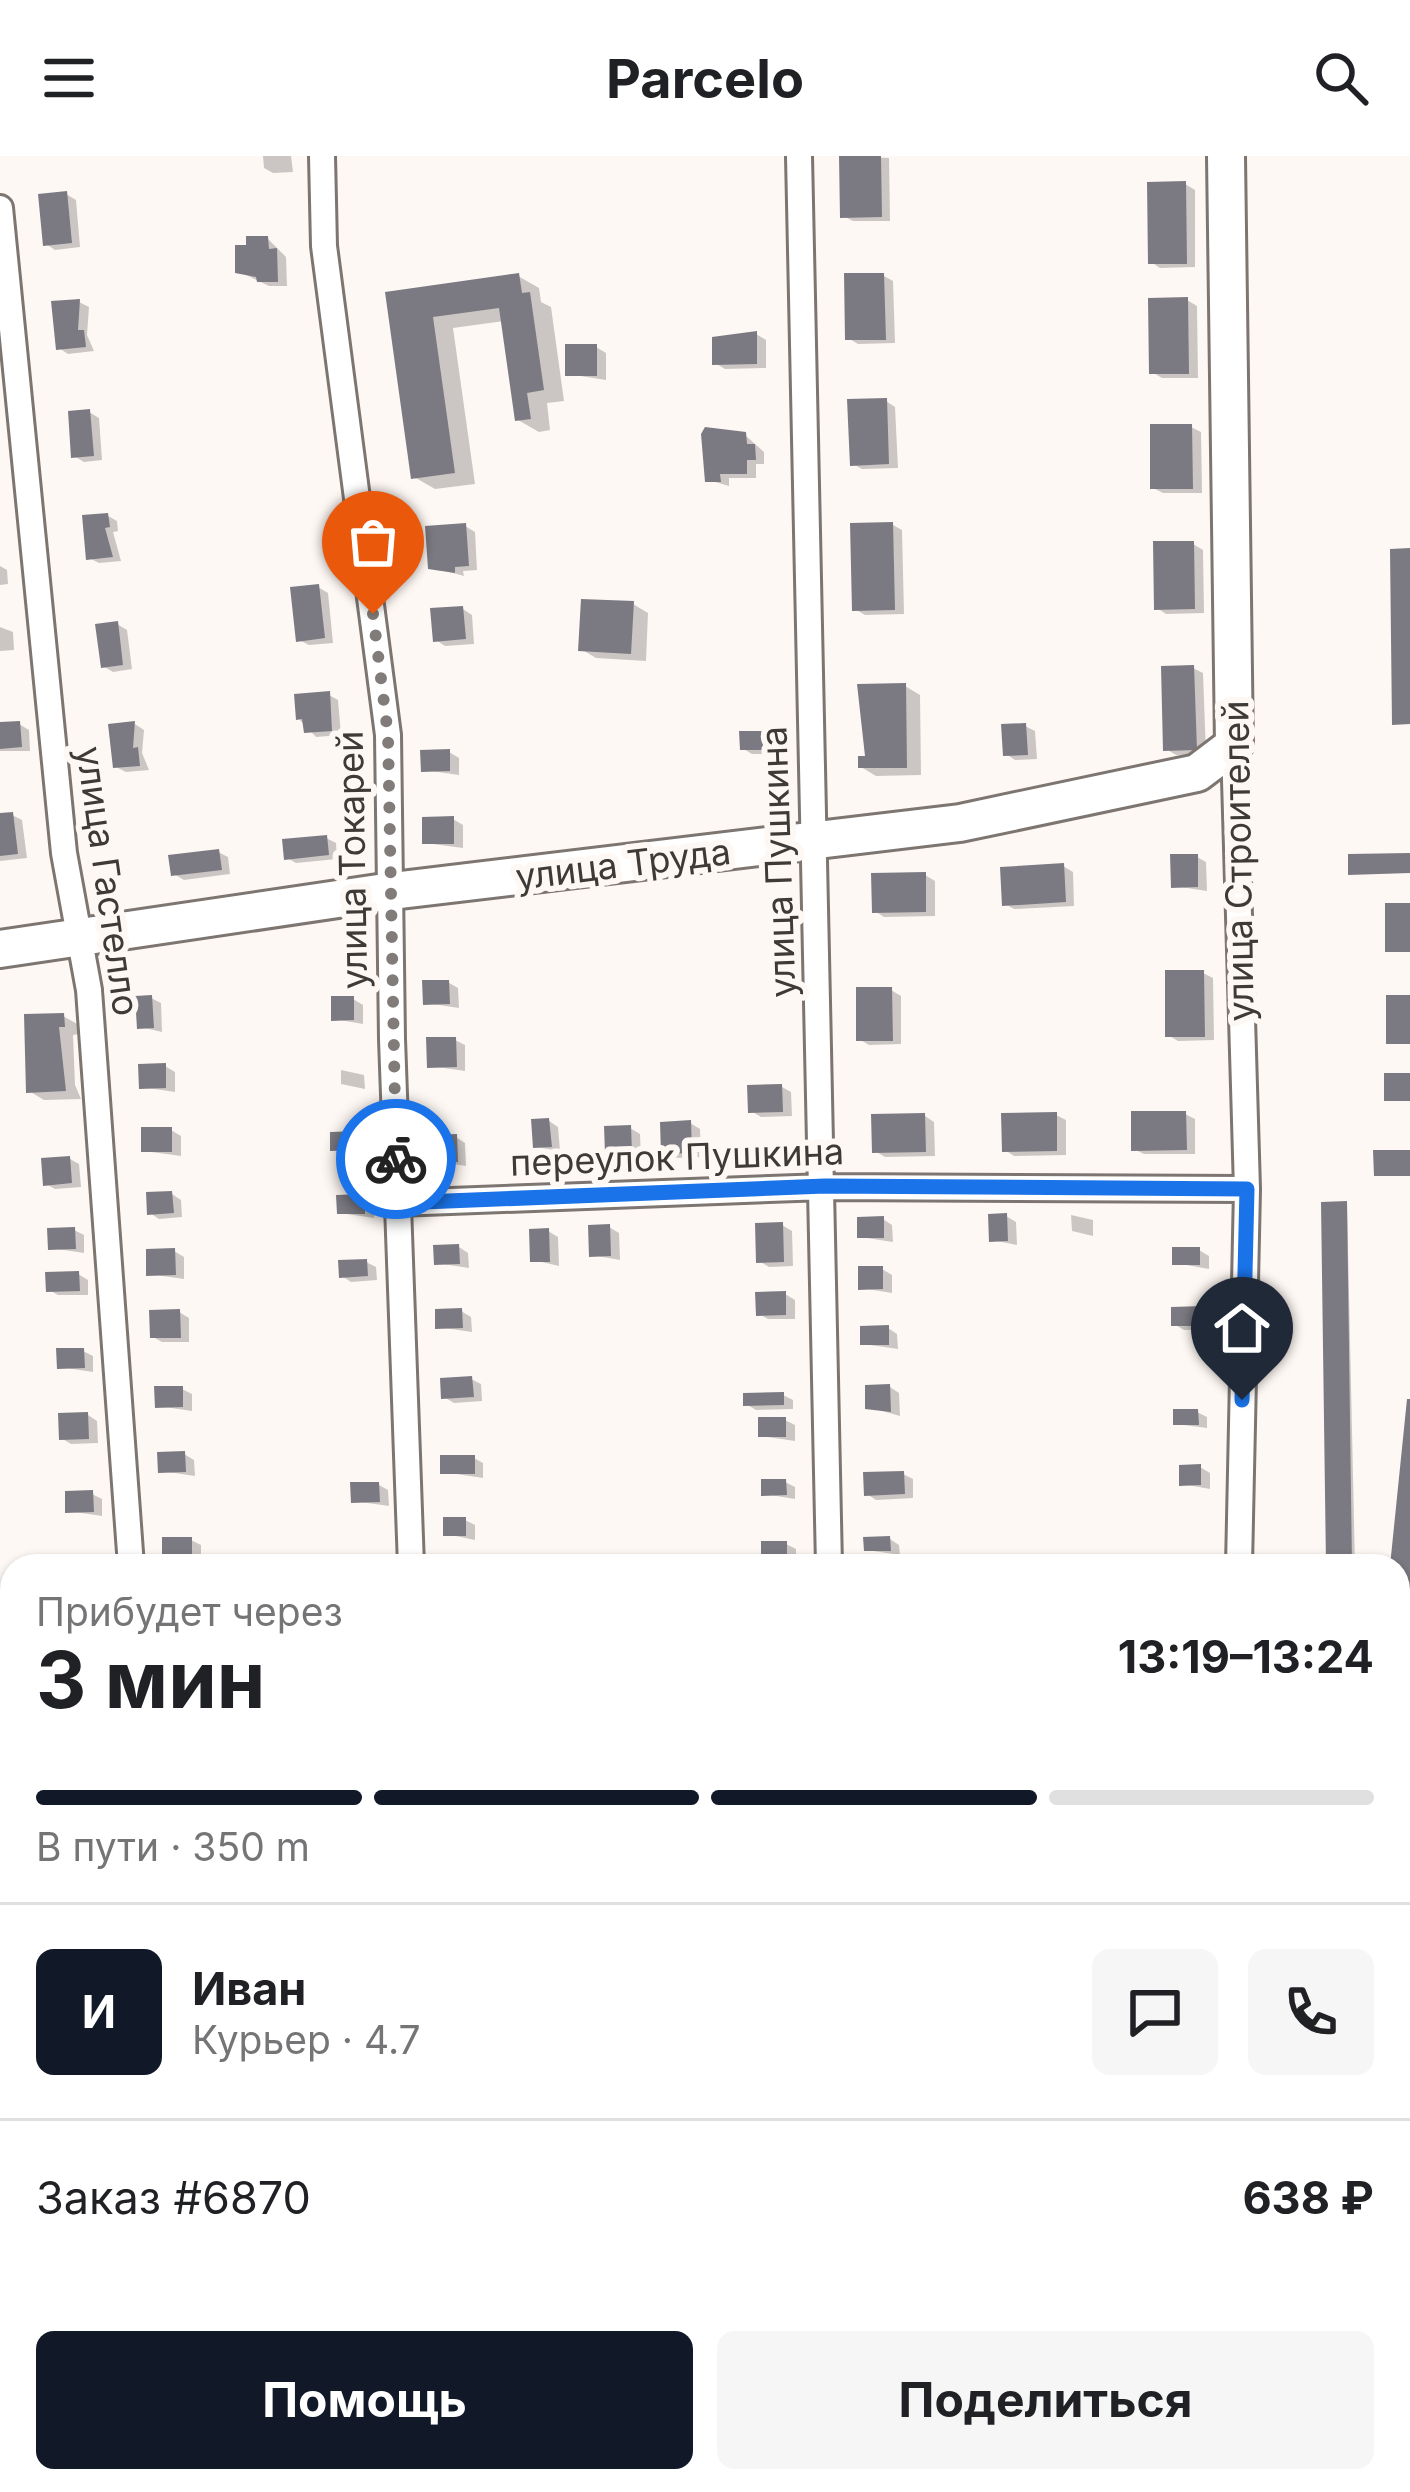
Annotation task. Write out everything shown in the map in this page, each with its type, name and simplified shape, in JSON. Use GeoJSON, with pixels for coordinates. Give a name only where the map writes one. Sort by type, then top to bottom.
{"type":"FeatureCollection","features":[{"type":"Feature","properties":{"kind":"street","name":"улица Токарей"},"geometry":{"type":"LineString","coordinates":[[322,156],[324,246],[388,735],[411,1554]]}},
{"type":"Feature","properties":{"kind":"street","name":"улица Пушкина"},"geometry":{"type":"LineString","coordinates":[[799,156],[830,1554]]}},
{"type":"Feature","properties":{"kind":"street","name":"улица Строителей"},"geometry":{"type":"LineString","coordinates":[[1226,156],[1234,745],[1247,1189],[1239,1554]]}},
{"type":"Feature","properties":{"kind":"street","name":"улица Гастелло"},"geometry":{"type":"LineString","coordinates":[[0,208],[29,532],[76,940],[89,990],[130,1554]]}},
{"type":"Feature","properties":{"kind":"street","name":"улица Труда"},"geometry":{"type":"LineString","coordinates":[[0,950],[392,891],[960,823],[1197,773],[1234,745]]}},
{"type":"Feature","properties":{"kind":"street","name":"переулок Пушкина"},"geometry":{"type":"LineString","coordinates":[[398,1203],[825,1186],[1247,1189]]}},
{"type":"Feature","properties":{"kind":"building"},"geometry":{"type":"Polygon","coordinates":[[[839,156],[881,156],[882,217],[840,218],[839,156]]]}},
{"type":"Feature","properties":{"kind":"building"},"geometry":{"type":"Polygon","coordinates":[[[1186,181],[1187,264],[1148,264],[1147,182],[1186,181]]]}},
{"type":"Feature","properties":{"kind":"building"},"geometry":{"type":"Polygon","coordinates":[[[67,191],[72,243],[43,246],[38,194],[67,191]]]}},
{"type":"Feature","properties":{"kind":"building"},"geometry":{"type":"Polygon","coordinates":[[[246,236],[268,236],[269,249],[277,248],[278,282],[257,282],[256,277],[235,273],[235,245],[246,245],[246,236]]]}},
{"type":"Feature","properties":{"kind":"building"},"geometry":{"type":"Polygon","coordinates":[[[519,273],[522,293],[530,292],[544,390],[527,393],[531,419],[515,421],[499,308],[433,317],[455,473],[411,479],[385,292],[519,273]]]}},
{"type":"Feature","properties":{"kind":"building"},"geometry":{"type":"Polygon","coordinates":[[[844,273],[884,273],[886,340],[845,340],[844,273]]]}},
{"type":"Feature","properties":{"kind":"building"},"geometry":{"type":"Polygon","coordinates":[[[1188,297],[1189,374],[1149,374],[1148,298],[1188,297]]]}},
{"type":"Feature","properties":{"kind":"building"},"geometry":{"type":"Polygon","coordinates":[[[80,299],[78,330],[84,330],[86,347],[56,350],[51,301],[80,299]]]}},
{"type":"Feature","properties":{"kind":"building"},"geometry":{"type":"Polygon","coordinates":[[[757,331],[757,364],[712,365],[712,337],[757,331]]]}},
{"type":"Feature","properties":{"kind":"building"},"geometry":{"type":"Polygon","coordinates":[[[565,344],[597,344],[597,376],[565,376],[565,344]]]}},
{"type":"Feature","properties":{"kind":"building"},"geometry":{"type":"Polygon","coordinates":[[[887,398],[889,464],[850,466],[847,399],[887,398]]]}},
{"type":"Feature","properties":{"kind":"building"},"geometry":{"type":"Polygon","coordinates":[[[90,409],[94,456],[71,458],[68,411],[90,409]]]}},
{"type":"Feature","properties":{"kind":"building"},"geometry":{"type":"Polygon","coordinates":[[[1150,424],[1192,424],[1193,489],[1150,489],[1150,424]]]}},
{"type":"Feature","properties":{"kind":"building"},"geometry":{"type":"Polygon","coordinates":[[[705,427],[746,432],[747,444],[755,444],[756,460],[747,460],[747,474],[720,474],[721,482],[705,482],[701,434],[705,427]]]}},
{"type":"Feature","properties":{"kind":"building"},"geometry":{"type":"Polygon","coordinates":[[[108,513],[110,527],[105,528],[113,557],[86,560],[82,515],[108,513]]]}},
{"type":"Feature","properties":{"kind":"building"},"geometry":{"type":"Polygon","coordinates":[[[893,522],[895,610],[852,611],[850,523],[893,522]]]}},
{"type":"Feature","properties":{"kind":"building"},"geometry":{"type":"Polygon","coordinates":[[[466,523],[469,566],[455,567],[455,573],[428,569],[425,526],[466,523]]]}},
{"type":"Feature","properties":{"kind":"building"},"geometry":{"type":"Polygon","coordinates":[[[1153,541],[1194,541],[1195,609],[1154,610],[1153,541]]]}},
{"type":"Feature","properties":{"kind":"building"},"geometry":{"type":"Polygon","coordinates":[[[1410,548],[1410,724],[1392,725],[1390,549],[1410,548]]]}},
{"type":"Feature","properties":{"kind":"building"},"geometry":{"type":"Polygon","coordinates":[[[319,584],[325,638],[296,642],[290,587],[319,584]]]}},
{"type":"Feature","properties":{"kind":"building"},"geometry":{"type":"Polygon","coordinates":[[[581,599],[634,601],[631,654],[578,651],[581,599]]]}},
{"type":"Feature","properties":{"kind":"building"},"geometry":{"type":"Polygon","coordinates":[[[463,606],[466,639],[433,642],[430,608],[463,606]]]}},
{"type":"Feature","properties":{"kind":"building"},"geometry":{"type":"Polygon","coordinates":[[[118,621],[123,665],[101,668],[95,624],[118,621]]]}},
{"type":"Feature","properties":{"kind":"building"},"geometry":{"type":"Polygon","coordinates":[[[1194,665],[1197,750],[1163,751],[1161,666],[1194,665]]]}},
{"type":"Feature","properties":{"kind":"building"},"geometry":{"type":"Polygon","coordinates":[[[906,683],[907,768],[858,768],[858,756],[865,756],[857,684],[906,683]]]}},
{"type":"Feature","properties":{"kind":"building"},"geometry":{"type":"Polygon","coordinates":[[[330,691],[332,731],[304,733],[302,719],[296,720],[294,694],[330,691]]]}},
{"type":"Feature","properties":{"kind":"building"},"geometry":{"type":"Polygon","coordinates":[[[20,721],[22,747],[0,749],[0,722],[20,721]]]}},
{"type":"Feature","properties":{"kind":"building"},"geometry":{"type":"Polygon","coordinates":[[[135,721],[133,748],[138,747],[140,766],[113,768],[108,724],[135,721]]]}},
{"type":"Feature","properties":{"kind":"building"},"geometry":{"type":"Polygon","coordinates":[[[1026,723],[1028,755],[1003,756],[1001,724],[1026,723]]]}},
{"type":"Feature","properties":{"kind":"building"},"geometry":{"type":"Polygon","coordinates":[[[739,731],[779,731],[779,750],[740,750],[739,731]]]}},
{"type":"Feature","properties":{"kind":"building"},"geometry":{"type":"Polygon","coordinates":[[[450,749],[450,771],[421,772],[420,750],[450,749]]]}},
{"type":"Feature","properties":{"kind":"building"},"geometry":{"type":"Polygon","coordinates":[[[13,812],[18,854],[0,856],[0,813],[13,812]]]}},
{"type":"Feature","properties":{"kind":"building"},"geometry":{"type":"Polygon","coordinates":[[[454,816],[454,844],[422,844],[422,817],[454,816]]]}},
{"type":"Feature","properties":{"kind":"building"},"geometry":{"type":"Polygon","coordinates":[[[327,835],[329,855],[284,860],[282,839],[327,835]]]}},
{"type":"Feature","properties":{"kind":"building"},"geometry":{"type":"Polygon","coordinates":[[[219,849],[222,870],[171,876],[168,855],[219,849]]]}},
{"type":"Feature","properties":{"kind":"building"},"geometry":{"type":"Polygon","coordinates":[[[1410,853],[1410,873],[1348,875],[1348,854],[1410,853]]]}},
{"type":"Feature","properties":{"kind":"building"},"geometry":{"type":"Polygon","coordinates":[[[1170,854],[1198,854],[1198,887],[1171,888],[1170,854]]]}},
{"type":"Feature","properties":{"kind":"building"},"geometry":{"type":"Polygon","coordinates":[[[1064,863],[1066,902],[1002,906],[1000,867],[1064,863]]]}},
{"type":"Feature","properties":{"kind":"building"},"geometry":{"type":"Polygon","coordinates":[[[926,872],[926,912],[872,913],[871,873],[926,872]]]}},
{"type":"Feature","properties":{"kind":"building"},"geometry":{"type":"Polygon","coordinates":[[[1385,903],[1410,903],[1410,952],[1385,952],[1385,903]]]}},
{"type":"Feature","properties":{"kind":"building"},"geometry":{"type":"Polygon","coordinates":[[[1165,970],[1204,970],[1205,1037],[1165,1037],[1165,970]]]}},
{"type":"Feature","properties":{"kind":"building"},"geometry":{"type":"Polygon","coordinates":[[[422,980],[449,980],[450,1004],[423,1005],[422,980]]]}},
{"type":"Feature","properties":{"kind":"building"},"geometry":{"type":"Polygon","coordinates":[[[856,987],[892,987],[893,1041],[856,1041],[856,987]]]}},
{"type":"Feature","properties":{"kind":"building"},"geometry":{"type":"Polygon","coordinates":[[[152,995],[154,1028],[137,1029],[135,996],[152,995]]]}},
{"type":"Feature","properties":{"kind":"building"},"geometry":{"type":"Polygon","coordinates":[[[1386,995],[1410,995],[1410,1044],[1386,1044],[1386,995]]]}},
{"type":"Feature","properties":{"kind":"building"},"geometry":{"type":"Polygon","coordinates":[[[331,996],[354,996],[354,1020],[331,1021],[331,996]]]}},
{"type":"Feature","properties":{"kind":"building"},"geometry":{"type":"Polygon","coordinates":[[[64,1013],[65,1027],[59,1027],[66,1091],[26,1093],[24,1014],[64,1013]]]}},
{"type":"Feature","properties":{"kind":"building"},"geometry":{"type":"Polygon","coordinates":[[[426,1037],[456,1037],[457,1067],[427,1068],[426,1037]]]}},
{"type":"Feature","properties":{"kind":"building"},"geometry":{"type":"Polygon","coordinates":[[[166,1063],[166,1088],[139,1089],[138,1064],[166,1063]]]}},
{"type":"Feature","properties":{"kind":"building"},"geometry":{"type":"Polygon","coordinates":[[[1384,1073],[1410,1073],[1410,1101],[1384,1101],[1384,1073]]]}},
{"type":"Feature","properties":{"kind":"building"},"geometry":{"type":"Polygon","coordinates":[[[782,1084],[783,1112],[748,1113],[747,1085],[782,1084]]]}},
{"type":"Feature","properties":{"kind":"building"},"geometry":{"type":"Polygon","coordinates":[[[1131,1111],[1186,1111],[1187,1150],[1131,1151],[1131,1111]]]}},
{"type":"Feature","properties":{"kind":"building"},"geometry":{"type":"Polygon","coordinates":[[[1057,1112],[1057,1151],[1002,1152],[1001,1113],[1057,1112]]]}},
{"type":"Feature","properties":{"kind":"building"},"geometry":{"type":"Polygon","coordinates":[[[925,1113],[926,1152],[872,1153],[871,1114],[925,1113]]]}},
{"type":"Feature","properties":{"kind":"building"},"geometry":{"type":"Polygon","coordinates":[[[549,1118],[552,1147],[533,1148],[531,1119],[549,1118]]]}},
{"type":"Feature","properties":{"kind":"building"},"geometry":{"type":"Polygon","coordinates":[[[691,1120],[692,1153],[661,1154],[660,1122],[691,1120]]]}},
{"type":"Feature","properties":{"kind":"building"},"geometry":{"type":"Polygon","coordinates":[[[631,1125],[632,1154],[605,1154],[604,1126],[631,1125]]]}},
{"type":"Feature","properties":{"kind":"building"},"geometry":{"type":"Polygon","coordinates":[[[141,1127],[172,1127],[172,1152],[141,1152],[141,1127]]]}},
{"type":"Feature","properties":{"kind":"building"},"geometry":{"type":"Polygon","coordinates":[[[360,1131],[360,1150],[330,1151],[330,1132],[360,1131]]]}},
{"type":"Feature","properties":{"kind":"building"},"geometry":{"type":"Polygon","coordinates":[[[457,1134],[458,1162],[430,1162],[429,1135],[457,1134]]]}},
{"type":"Feature","properties":{"kind":"building"},"geometry":{"type":"Polygon","coordinates":[[[1373,1150],[1410,1150],[1410,1176],[1374,1176],[1373,1150]]]}},
{"type":"Feature","properties":{"kind":"building"},"geometry":{"type":"Polygon","coordinates":[[[70,1156],[72,1183],[43,1186],[41,1158],[70,1156]]]}},
{"type":"Feature","properties":{"kind":"building"},"geometry":{"type":"Polygon","coordinates":[[[172,1191],[174,1213],[147,1215],[146,1192],[172,1191]]]}},
{"type":"Feature","properties":{"kind":"building"},"geometry":{"type":"Polygon","coordinates":[[[365,1194],[365,1214],[337,1214],[336,1195],[365,1194]]]}},
{"type":"Feature","properties":{"kind":"building"},"geometry":{"type":"Polygon","coordinates":[[[1347,1201],[1352,1554],[1326,1554],[1321,1202],[1347,1201]]]}},
{"type":"Feature","properties":{"kind":"building"},"geometry":{"type":"Polygon","coordinates":[[[1007,1213],[1008,1241],[989,1242],[988,1214],[1007,1213]]]}},
{"type":"Feature","properties":{"kind":"building"},"geometry":{"type":"Polygon","coordinates":[[[884,1216],[884,1238],[857,1238],[857,1217],[884,1216]]]}},
{"type":"Feature","properties":{"kind":"building"},"geometry":{"type":"Polygon","coordinates":[[[783,1222],[784,1262],[756,1263],[755,1223],[783,1222]]]}},
{"type":"Feature","properties":{"kind":"building"},"geometry":{"type":"Polygon","coordinates":[[[610,1224],[611,1256],[589,1257],[588,1225],[610,1224]]]}},
{"type":"Feature","properties":{"kind":"building"},"geometry":{"type":"Polygon","coordinates":[[[75,1227],[76,1249],[48,1250],[47,1228],[75,1227]]]}},
{"type":"Feature","properties":{"kind":"building"},"geometry":{"type":"Polygon","coordinates":[[[549,1228],[550,1262],[530,1262],[529,1229],[549,1228]]]}},
{"type":"Feature","properties":{"kind":"building"},"geometry":{"type":"Polygon","coordinates":[[[459,1244],[460,1264],[434,1265],[433,1245],[459,1244]]]}},
{"type":"Feature","properties":{"kind":"building"},"geometry":{"type":"Polygon","coordinates":[[[1172,1247],[1200,1247],[1200,1265],[1172,1265],[1172,1247]]]}},
{"type":"Feature","properties":{"kind":"building"},"geometry":{"type":"Polygon","coordinates":[[[175,1248],[176,1275],[146,1276],[146,1249],[175,1248]]]}},
{"type":"Feature","properties":{"kind":"building"},"geometry":{"type":"Polygon","coordinates":[[[367,1259],[368,1276],[339,1278],[338,1260],[367,1259]]]}},
{"type":"Feature","properties":{"kind":"building"},"geometry":{"type":"Polygon","coordinates":[[[858,1266],[883,1266],[883,1289],[858,1290],[858,1266]]]}},
{"type":"Feature","properties":{"kind":"building"},"geometry":{"type":"Polygon","coordinates":[[[79,1271],[80,1291],[46,1292],[45,1272],[79,1271]]]}},
{"type":"Feature","properties":{"kind":"building"},"geometry":{"type":"Polygon","coordinates":[[[786,1291],[786,1315],[756,1316],[755,1292],[786,1291]]]}},
{"type":"Feature","properties":{"kind":"building"},"geometry":{"type":"Polygon","coordinates":[[[1203,1306],[1203,1326],[1171,1326],[1171,1307],[1203,1306]]]}},
{"type":"Feature","properties":{"kind":"building"},"geometry":{"type":"Polygon","coordinates":[[[462,1308],[463,1328],[435,1329],[435,1309],[462,1308]]]}},
{"type":"Feature","properties":{"kind":"building"},"geometry":{"type":"Polygon","coordinates":[[[180,1309],[181,1338],[150,1338],[149,1310],[180,1309]]]}},
{"type":"Feature","properties":{"kind":"building"},"geometry":{"type":"Polygon","coordinates":[[[889,1325],[889,1345],[860,1345],[860,1326],[889,1325]]]}},
{"type":"Feature","properties":{"kind":"building"},"geometry":{"type":"Polygon","coordinates":[[[56,1348],[84,1348],[85,1368],[57,1369],[56,1348]]]}},
{"type":"Feature","properties":{"kind":"building"},"geometry":{"type":"Polygon","coordinates":[[[472,1376],[474,1397],[441,1399],[440,1378],[472,1376]]]}},
{"type":"Feature","properties":{"kind":"building"},"geometry":{"type":"Polygon","coordinates":[[[890,1384],[891,1412],[865,1409],[865,1385],[890,1384]]]}},
{"type":"Feature","properties":{"kind":"building"},"geometry":{"type":"Polygon","coordinates":[[[154,1386],[183,1386],[183,1407],[155,1408],[154,1386]]]}},
{"type":"Feature","properties":{"kind":"building"},"geometry":{"type":"Polygon","coordinates":[[[784,1392],[784,1405],[743,1406],[743,1393],[784,1392]]]}},
{"type":"Feature","properties":{"kind":"building"},"geometry":{"type":"Polygon","coordinates":[[[1407,1399],[1410,1399],[1410,1554],[1391,1554],[1407,1399]]]}},
{"type":"Feature","properties":{"kind":"building"},"geometry":{"type":"Polygon","coordinates":[[[1173,1409],[1198,1409],[1199,1425],[1173,1425],[1173,1409]]]}},
{"type":"Feature","properties":{"kind":"building"},"geometry":{"type":"Polygon","coordinates":[[[88,1412],[89,1439],[59,1440],[58,1413],[88,1412]]]}},
{"type":"Feature","properties":{"kind":"building"},"geometry":{"type":"Polygon","coordinates":[[[758,1417],[786,1417],[786,1437],[758,1437],[758,1417]]]}},
{"type":"Feature","properties":{"kind":"building"},"geometry":{"type":"Polygon","coordinates":[[[185,1451],[186,1472],[158,1473],[157,1452],[185,1451]]]}},
{"type":"Feature","properties":{"kind":"building"},"geometry":{"type":"Polygon","coordinates":[[[440,1455],[475,1455],[475,1474],[440,1474],[440,1455]]]}},
{"type":"Feature","properties":{"kind":"building"},"geometry":{"type":"Polygon","coordinates":[[[1201,1464],[1201,1485],[1179,1486],[1179,1465],[1201,1464]]]}},
{"type":"Feature","properties":{"kind":"building"},"geometry":{"type":"Polygon","coordinates":[[[904,1471],[905,1494],[864,1496],[863,1472],[904,1471]]]}},
{"type":"Feature","properties":{"kind":"building"},"geometry":{"type":"Polygon","coordinates":[[[761,1479],[786,1479],[787,1495],[761,1496],[761,1479]]]}},
{"type":"Feature","properties":{"kind":"building"},"geometry":{"type":"Polygon","coordinates":[[[350,1482],[379,1482],[380,1502],[351,1503],[350,1482]]]}},
{"type":"Feature","properties":{"kind":"building"},"geometry":{"type":"Polygon","coordinates":[[[93,1490],[94,1512],[65,1513],[65,1491],[93,1490]]]}},
{"type":"Feature","properties":{"kind":"building"},"geometry":{"type":"Polygon","coordinates":[[[443,1517],[466,1517],[466,1536],[443,1536],[443,1517]]]}},
{"type":"Feature","properties":{"kind":"building"},"geometry":{"type":"Polygon","coordinates":[[[890,1536],[891,1551],[864,1551],[863,1537],[890,1536]]]}},
{"type":"Feature","properties":{"kind":"building"},"geometry":{"type":"Polygon","coordinates":[[[162,1537],[192,1537],[192,1554],[162,1554],[162,1537]]]}},
{"type":"Feature","properties":{"kind":"building"},"geometry":{"type":"Polygon","coordinates":[[[761,1541],[787,1541],[787,1554],[761,1554],[761,1541]]]}},
{"type":"Feature","properties":{"kind":"way so far"},"geometry":{"type":"LineString","coordinates":[[373,614],[388,735],[396,1159]]}},
{"type":"Feature","properties":{"kind":"route"},"geometry":{"type":"LineString","coordinates":[[396,1159],[398,1203],[825,1186],[1247,1189],[1242,1400]]}}]}
